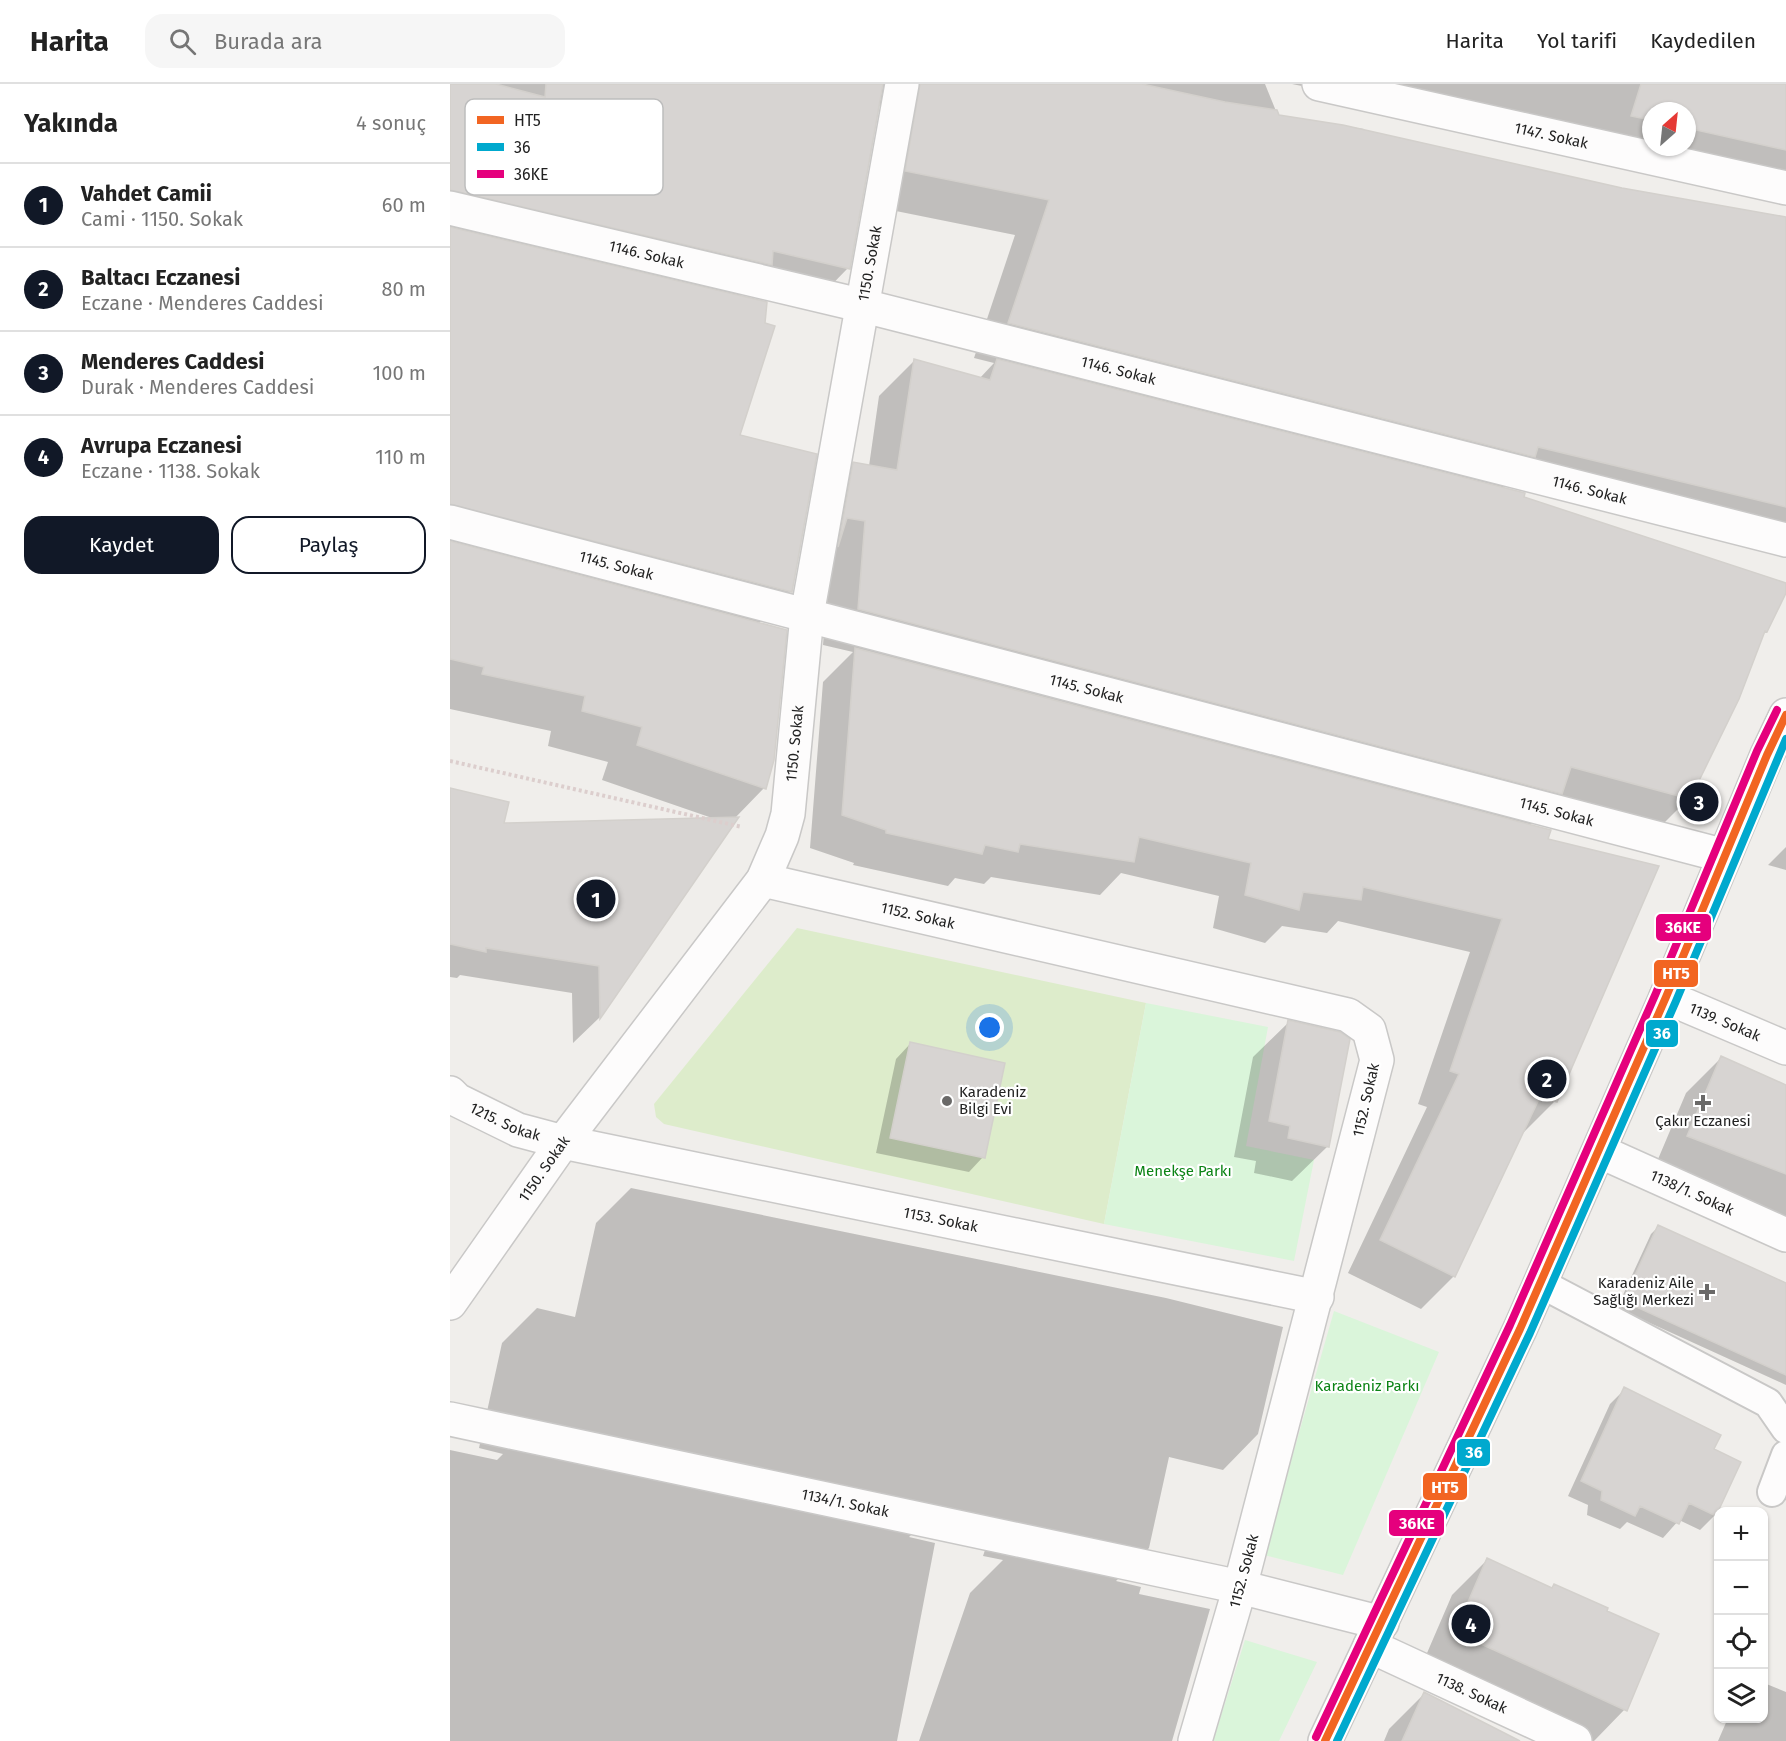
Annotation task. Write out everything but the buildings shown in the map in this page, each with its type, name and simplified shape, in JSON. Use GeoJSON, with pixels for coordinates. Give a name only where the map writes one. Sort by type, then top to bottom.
{"type":"FeatureCollection","features":[{"type":"Feature","properties":{"kind":"street","name":"1150. Sokak"},"geometry":{"type":"LineString","coordinates":[[450,1303],[563,1142],[763,880],[782,836],[788,814],[807,615],[902,84]]}},
{"type":"Feature","properties":{"kind":"street","name":"1147. Sokak"},"geometry":{"type":"LineString","coordinates":[[1318,84],[1786,188]]}},
{"type":"Feature","properties":{"kind":"street","name":"1146. Sokak"},"geometry":{"type":"LineString","coordinates":[[450,208],[864,306],[1786,540]]}},
{"type":"Feature","properties":{"kind":"street","name":"1145. Sokak"},"geometry":{"type":"LineString","coordinates":[[450,522],[1725,856]]}},
{"type":"Feature","properties":{"kind":"street"},"geometry":{"type":"LineString","coordinates":[[1325,1741],[1520,1329],[1666,997],[1725,856],[1777,758],[1786,715]]}},
{"type":"Feature","properties":{"kind":"street","name":"1152. Sokak"},"geometry":{"type":"LineString","coordinates":[[763,880],[1348,1015],[1369,1030],[1377,1060],[1240,1587],[1195,1741]]}},
{"type":"Feature","properties":{"kind":"street","name":"1139. Sokak"},"geometry":{"type":"LineString","coordinates":[[1666,997],[1786,1048]]}},
{"type":"Feature","properties":{"kind":"street","name":"1215. Sokak"},"geometry":{"type":"LineString","coordinates":[[450,1093],[457,1100],[518,1130],[563,1142]]}},
{"type":"Feature","properties":{"kind":"street","name":"1153. Sokak"},"geometry":{"type":"LineString","coordinates":[[563,1142],[1317,1297]]}},
{"type":"Feature","properties":{"kind":"street","name":"1138/1. Sokak"},"geometry":{"type":"LineString","coordinates":[[1599,1151],[1786,1235]]}},
{"type":"Feature","properties":{"kind":"street","name":"1134/1. Sokak"},"geometry":{"type":"LineString","coordinates":[[450,1419],[1240,1587],[1376,1635]]}},
{"type":"Feature","properties":{"kind":"street","name":"1138. Sokak"},"geometry":{"type":"LineString","coordinates":[[1376,1635],[1575,1741]]}},
{"type":"Feature","properties":{"kind":"lane"},"geometry":{"type":"LineString","coordinates":[[1540,1283],[1768,1403],[1786,1429]]}},
{"type":"Feature","properties":{"kind":"lane"},"geometry":{"type":"LineString","coordinates":[[1772,1492],[1786,1455]]}},
{"type":"Feature","properties":{"kind":"path"},"geometry":{"type":"LineString","coordinates":[[450,760],[782,836]]}},
{"type":"Feature","properties":{"kind":"green space"},"geometry":{"type":"Polygon","coordinates":[[[797,928],[1146,1003],[1104,1224],[664,1124],[656,1117],[654,1104],[797,928]]]}},
{"type":"Feature","properties":{"kind":"green space","name":"Menekşe Parkı"},"geometry":{"type":"Polygon","coordinates":[[[1146,1003],[1268,1027],[1246,1146],[1314,1160],[1294,1261],[1104,1224],[1146,1003]]]}},
{"type":"Feature","properties":{"kind":"green space","name":"Karadeniz Parkı"},"geometry":{"type":"Polygon","coordinates":[[[1334,1311],[1439,1352],[1343,1575],[1264,1555],[1334,1311]]]}},
{"type":"Feature","properties":{"kind":"green space"},"geometry":{"type":"Polygon","coordinates":[[[1245,1640],[1317,1662],[1279,1741],[1213,1741],[1245,1640]]]}},
{"type":"Feature","properties":{"kind":"transit line","name":"36KE"},"geometry":{"type":"LineString","coordinates":[[1316,1737],[1510,1325],[1656,993],[1757,751],[1777,710]]}},
{"type":"Feature","properties":{"kind":"transit line","name":"HT5"},"geometry":{"type":"LineString","coordinates":[[1325,1741],[1520,1329],[1666,997],[1767,755],[1786,715]]}},
{"type":"Feature","properties":{"kind":"transit line","name":"36"},"geometry":{"type":"LineString","coordinates":[[1337,1741],[1530,1333],[1676,1001],[1786,739]]}},
{"type":"Feature","properties":{"kind":"place","name":"Menderes Caddesi"},"geometry":{"type":"Point","coordinates":[1699,802]}},
{"type":"Feature","properties":{"kind":"place","name":"Vahdet Camii"},"geometry":{"type":"Point","coordinates":[596,899]}},
{"type":"Feature","properties":{"kind":"place","name":"Baltacı Eczanesi"},"geometry":{"type":"Point","coordinates":[1547,1079]}},
{"type":"Feature","properties":{"kind":"place","name":"Karadeniz Bilgi Evi"},"geometry":{"type":"Point","coordinates":[947,1101]}},
{"type":"Feature","properties":{"kind":"place","name":"Çakır Eczanesi"},"geometry":{"type":"Point","coordinates":[1703,1103]}},
{"type":"Feature","properties":{"kind":"place","name":"Karadeniz Aile Sağlığı Merkezi"},"geometry":{"type":"Point","coordinates":[1707,1292]}},
{"type":"Feature","properties":{"kind":"place","name":"Avrupa Eczanesi"},"geometry":{"type":"Point","coordinates":[1471,1624]}}]}
